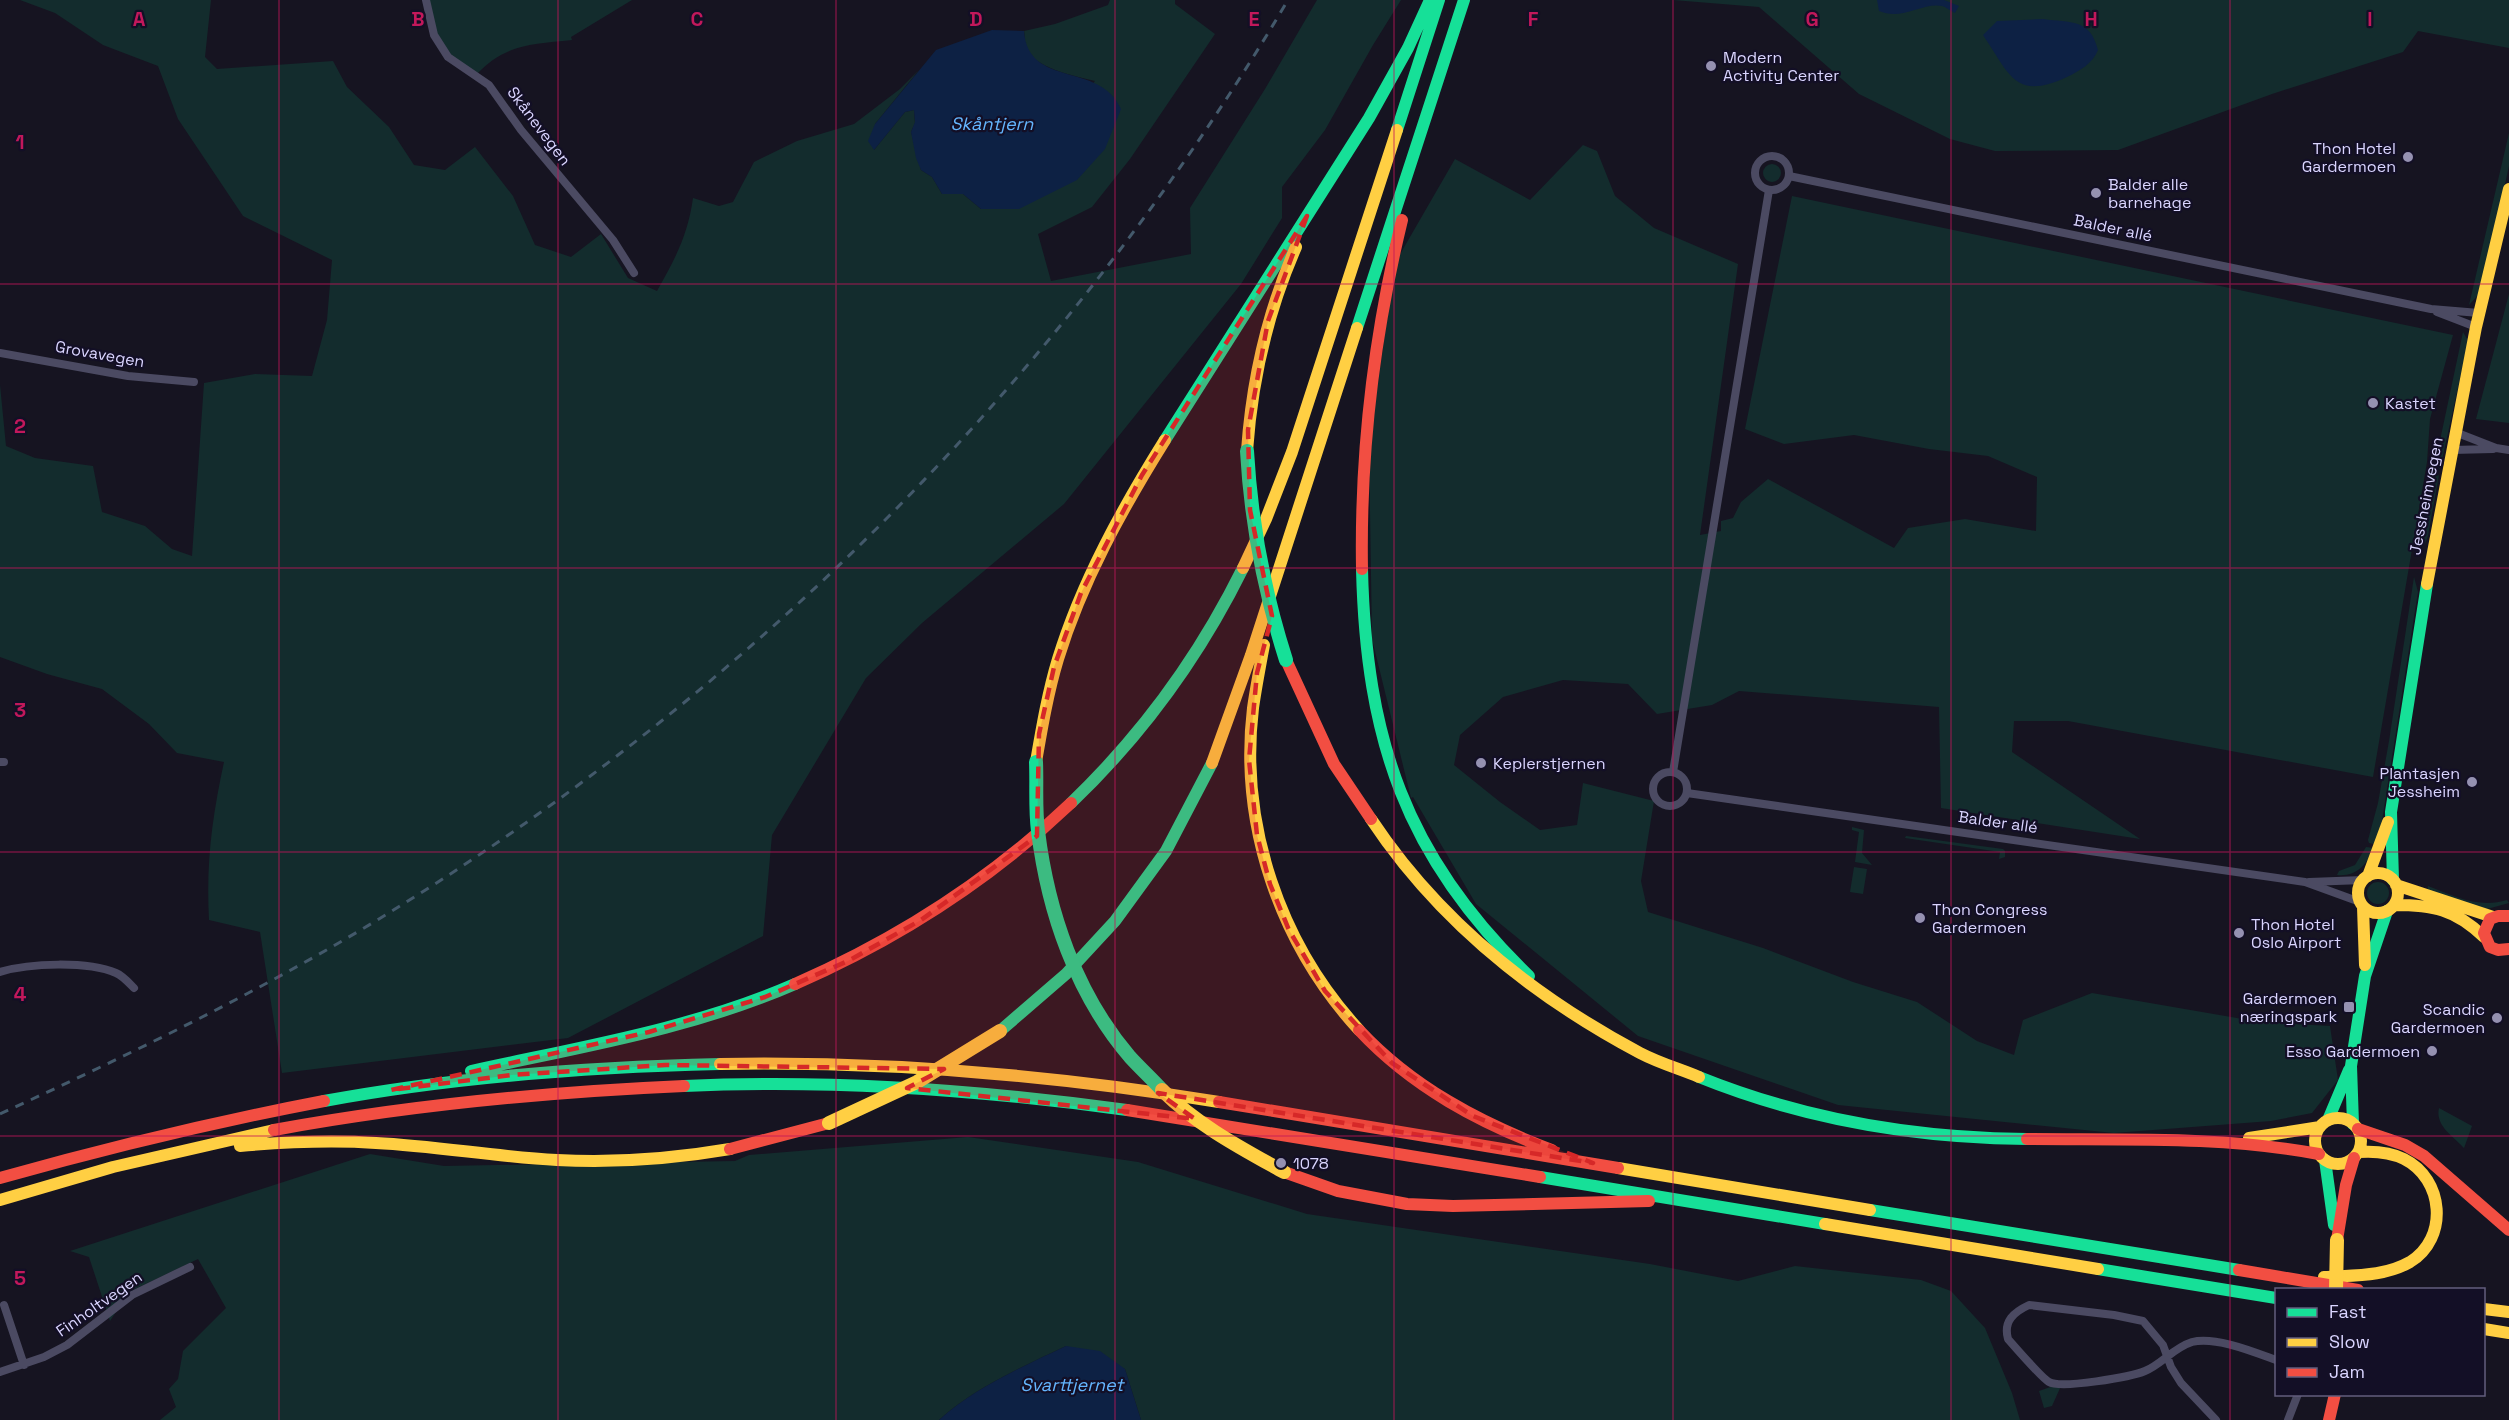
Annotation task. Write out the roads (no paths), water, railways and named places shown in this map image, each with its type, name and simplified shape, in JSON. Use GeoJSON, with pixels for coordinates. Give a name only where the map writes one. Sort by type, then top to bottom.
{"type":"FeatureCollection","features":[{"type":"Feature","properties":{"kind":"main road"},"geometry":{"type":"LineString","coordinates":[[1430,0],[1416,33],[1379,102],[1142,475],[1096,558],[1069,623],[1054,667],[1043,713],[1036,762],[1038,841],[1049,902],[1067,953],[1100,1016],[1132,1059],[1175,1103],[1228,1142],[1284,1172],[1353,1195],[1413,1204],[1453,1206],[1565,1202],[1697,1202]]}},
{"type":"Feature","properties":{"kind":"main road"},"geometry":{"type":"LineString","coordinates":[[391,1090],[676,1026],[739,1007],[792,986],[889,939],[977,884],[1038,835],[1086,790],[1129,742],[1181,675],[1218,615],[1262,528],[1306,411],[1439,0]]}},
{"type":"Feature","properties":{"kind":"main road"},"geometry":{"type":"LineString","coordinates":[[168,1154],[263,1144],[325,1141],[396,1144],[548,1160],[630,1161],[685,1157],[738,1148],[784,1137],[875,1104],[964,1055],[1000,1031],[1050,989],[1089,950],[1122,912],[1166,851],[1212,763],[1279,572],[1464,0]]}},
{"type":"Feature","properties":{"kind":"main road"},"geometry":{"type":"LineString","coordinates":[[1433,97],[1435,117],[1406,208],[1386,288],[1367,423],[1362,500],[1362,579],[1366,645],[1374,704],[1389,763],[1408,813],[1431,858],[1458,898],[1492,940],[1533,979],[1624,1044]]}},
{"type":"Feature","properties":{"kind":"main road","name":"Jessheimvegen"},"geometry":{"type":"LineString","coordinates":[[2366,878],[2391,812],[2430,566],[2455,432],[2478,320],[2509,189]]}},
{"type":"Feature","properties":{"kind":"main road"},"geometry":{"type":"LineString","coordinates":[[1307,216],[1275,299],[1261,346],[1251,401],[1248,451],[1250,510],[1254,538],[1269,606],[1286,660],[1310,717],[1365,815],[1415,880],[1468,936],[1508,970],[1569,1015],[1679,1070],[1738,1092],[1807,1112],[1875,1127],[1992,1138],[2231,1141],[2322,1157],[2343,1164],[2356,1155],[2395,1155],[2411,1163],[2424,1175],[2434,1192],[2439,1214],[2432,1240],[2412,1261],[2391,1270],[2292,1279]]}},
{"type":"Feature","properties":{"kind":"main road"},"geometry":{"type":"LineString","coordinates":[[1279,572],[1275,604],[1257,673],[1249,760],[1253,808],[1262,858],[1278,907],[1293,937],[1314,973],[1342,1012],[1375,1047],[1412,1078],[1473,1116],[1539,1145],[1593,1163]]}},
{"type":"Feature","properties":{"kind":"main road","name":"Jessheimvegen"},"geometry":{"type":"LineString","coordinates":[[2391,812],[2395,883]]}},
{"type":"Feature","properties":{"kind":"main road"},"geometry":{"type":"LineString","coordinates":[[2365,976],[2362,904],[2359,887],[2366,878],[2379,873],[2395,883],[2502,914]]}},
{"type":"Feature","properties":{"kind":"main road"},"geometry":{"type":"LineString","coordinates":[[2336,1288],[2337,1240],[2346,1185],[2361,1136],[2355,1126],[2350,1066],[2365,976],[2398,895],[2395,883]]}},
{"type":"Feature","properties":{"kind":"main road"},"geometry":{"type":"LineString","coordinates":[[2362,904],[2377,913],[2391,908],[2437,906],[2463,917],[2494,949],[2509,949]]}},
{"type":"Feature","properties":{"kind":"main road"},"geometry":{"type":"LineString","coordinates":[[2484,937],[2486,925],[2502,914]]}},
{"type":"Feature","properties":{"kind":"main road"},"geometry":{"type":"LineString","coordinates":[[0,1178],[66,1158],[176,1131],[291,1107],[391,1090],[511,1075],[655,1065],[794,1063],[928,1068],[1042,1078],[1163,1094],[2346,1288]]}},
{"type":"Feature","properties":{"kind":"main road"},"geometry":{"type":"LineString","coordinates":[[2337,1240],[2322,1157],[2315,1140],[2350,1066]]}},
{"type":"Feature","properties":{"kind":"main road"},"geometry":{"type":"LineString","coordinates":[[0,1200],[168,1154],[334,1120],[501,1097],[665,1085],[845,1085],[989,1094],[1152,1113],[2275,1298]]}},
{"type":"Feature","properties":{"kind":"main road"},"geometry":{"type":"LineString","coordinates":[[2231,1141],[2324,1124],[2341,1118],[2355,1126],[2405,1145],[2424,1156],[2509,1230]]}},
{"type":"Feature","properties":{"kind":"main road"},"geometry":{"type":"LineString","coordinates":[[2485,1309],[2509,1312]]}},
{"type":"Feature","properties":{"kind":"main road"},"geometry":{"type":"LineString","coordinates":[[2485,1329],[2509,1333]]}},
{"type":"Feature","properties":{"kind":"main road"},"geometry":{"type":"LineString","coordinates":[[2329,1420],[2335,1396]]}},
{"type":"Feature","properties":{"kind":"main road"},"geometry":{"type":"LineString","coordinates":[[2335,1396],[2340,1420]]}},
{"type":"Feature","properties":{"kind":"street","name":"Skånevegen"},"geometry":{"type":"LineString","coordinates":[[426,0],[434,35],[448,57],[489,85],[521,130],[613,240],[634,273]]}},
{"type":"Feature","properties":{"kind":"street"},"geometry":{"type":"LineString","coordinates":[[1770,156],[1780,159],[1787,166],[1789,177],[1779,189],[1769,190],[1760,184],[1755,175],[1761,161],[1770,156]]}},
{"type":"Feature","properties":{"kind":"street","name":"Balder allé"},"geometry":{"type":"LineString","coordinates":[[1789,177],[2478,320]]}},
{"type":"Feature","properties":{"kind":"street"},"geometry":{"type":"LineString","coordinates":[[1673,772],[1769,190]]}},
{"type":"Feature","properties":{"kind":"street","name":"Balder allé"},"geometry":{"type":"LineString","coordinates":[[2431,309],[2462,323],[2478,320]]}},
{"type":"Feature","properties":{"kind":"street","name":"Grovavegen"},"geometry":{"type":"LineString","coordinates":[[0,353],[128,376],[194,382]]}},
{"type":"Feature","properties":{"kind":"street"},"geometry":{"type":"LineString","coordinates":[[2455,432],[2496,448]]}},
{"type":"Feature","properties":{"kind":"street"},"geometry":{"type":"LineString","coordinates":[[2452,450],[2496,448],[2509,450]]}},
{"type":"Feature","properties":{"kind":"street"},"geometry":{"type":"LineString","coordinates":[[1673,772],[1683,778],[1687,793],[1676,806],[1665,806],[1656,799],[1653,788],[1655,781],[1662,774],[1673,772]]}},
{"type":"Feature","properties":{"kind":"street","name":"Balder allé"},"geometry":{"type":"LineString","coordinates":[[1687,793],[2306,882],[2366,878]]}},
{"type":"Feature","properties":{"kind":"street","name":"Balder allé"},"geometry":{"type":"LineString","coordinates":[[2306,882],[2362,904]]}},
{"type":"Feature","properties":{"kind":"street"},"geometry":{"type":"LineString","coordinates":[[0,972],[44,965],[87,967],[114,972],[134,988]]}},
{"type":"Feature","properties":{"kind":"street","name":"Finholtvegen"},"geometry":{"type":"LineString","coordinates":[[0,1371],[24,1365],[67,1345],[132,1295],[190,1268]]}},
{"type":"Feature","properties":{"kind":"street"},"geometry":{"type":"LineString","coordinates":[[4,1305],[24,1365]]}},
{"type":"Feature","properties":{"kind":"street"},"geometry":{"type":"LineString","coordinates":[[2216,1420],[2181,1383],[2167,1356],[2163,1345],[2143,1321],[2114,1315],[2029,1305],[2017,1310],[2010,1317],[2006,1331],[2008,1339],[2049,1382],[2062,1385],[2128,1376],[2146,1371],[2167,1356],[2177,1348],[2192,1342],[2209,1340],[2275,1359]]}},
{"type":"Feature","properties":{"kind":"street"},"geometry":{"type":"LineString","coordinates":[[2288,1420],[2298,1396]]}},
{"type":"Feature","properties":{"kind":"water"},"geometry":{"type":"Polygon","coordinates":[[[1877,0],[1944,0],[1959,6],[1955,13],[1935,5],[1896,14],[1879,11],[1877,0]]]}},
{"type":"Feature","properties":{"kind":"water"},"geometry":{"type":"Polygon","coordinates":[[[2043,19],[2071,22],[2084,27],[2090,32],[2098,50],[2086,66],[2067,77],[2050,84],[2025,85],[2008,72],[1983,35],[1997,21],[2043,19]]]}},
{"type":"Feature","properties":{"kind":"water","name":"Skåntjern"},"geometry":{"type":"Polygon","coordinates":[[[992,30],[1024,31],[1028,49],[1038,61],[1051,69],[1098,85],[1111,94],[1121,109],[1105,149],[1077,180],[1019,209],[981,209],[963,194],[942,194],[932,177],[921,170],[916,158],[911,132],[915,122],[914,110],[905,112],[874,150],[868,141],[875,124],[936,50],[992,30]]]}},
{"type":"Feature","properties":{"kind":"water","name":"Svarttjernet"},"geometry":{"type":"Polygon","coordinates":[[[1066,1346],[1100,1351],[1125,1369],[1141,1420],[939,1420],[968,1397],[1066,1346]]]}},
{"type":"Feature","properties":{"kind":"railway"},"geometry":{"type":"LineString","coordinates":[[0,1114],[185,1026],[275,979],[364,928],[504,838],[637,740],[764,635],[884,521],[997,401],[1102,274],[1199,140],[1288,0]]}},
{"type":"Feature","properties":{"kind":"place","name":"Modern Activity Center"},"geometry":{"type":"Point","coordinates":[1711,66]}},
{"type":"Feature","properties":{"kind":"place","name":"Thon Hotel Gardermoen"},"geometry":{"type":"Point","coordinates":[2408,157]}},
{"type":"Feature","properties":{"kind":"place","name":"Balder alle barnehage"},"geometry":{"type":"Point","coordinates":[2096,193]}},
{"type":"Feature","properties":{"kind":"place","name":"Kastet"},"geometry":{"type":"Point","coordinates":[2373,403]}},
{"type":"Feature","properties":{"kind":"place","name":"Keplerstjernen"},"geometry":{"type":"Point","coordinates":[1481,763]}},
{"type":"Feature","properties":{"kind":"place","name":"Plantasjen Jessheim"},"geometry":{"type":"Point","coordinates":[2472,782]}},
{"type":"Feature","properties":{"kind":"place","name":"Thon Congress Gardermoen"},"geometry":{"type":"Point","coordinates":[1920,918]}},
{"type":"Feature","properties":{"kind":"place","name":"Thon Hotel Oslo Airport"},"geometry":{"type":"Point","coordinates":[2239,933]}},
{"type":"Feature","properties":{"kind":"place","name":"Gardermoen næringspark"},"geometry":{"type":"Point","coordinates":[2349,1007]}},
{"type":"Feature","properties":{"kind":"place","name":"Scandic Gardermoen"},"geometry":{"type":"Point","coordinates":[2497,1018]}},
{"type":"Feature","properties":{"kind":"place","name":"Esso Gardermoen"},"geometry":{"type":"Point","coordinates":[2432,1051]}},
{"type":"Feature","properties":{"kind":"place","name":"1078"},"geometry":{"type":"Point","coordinates":[1281,1163]}}]}
